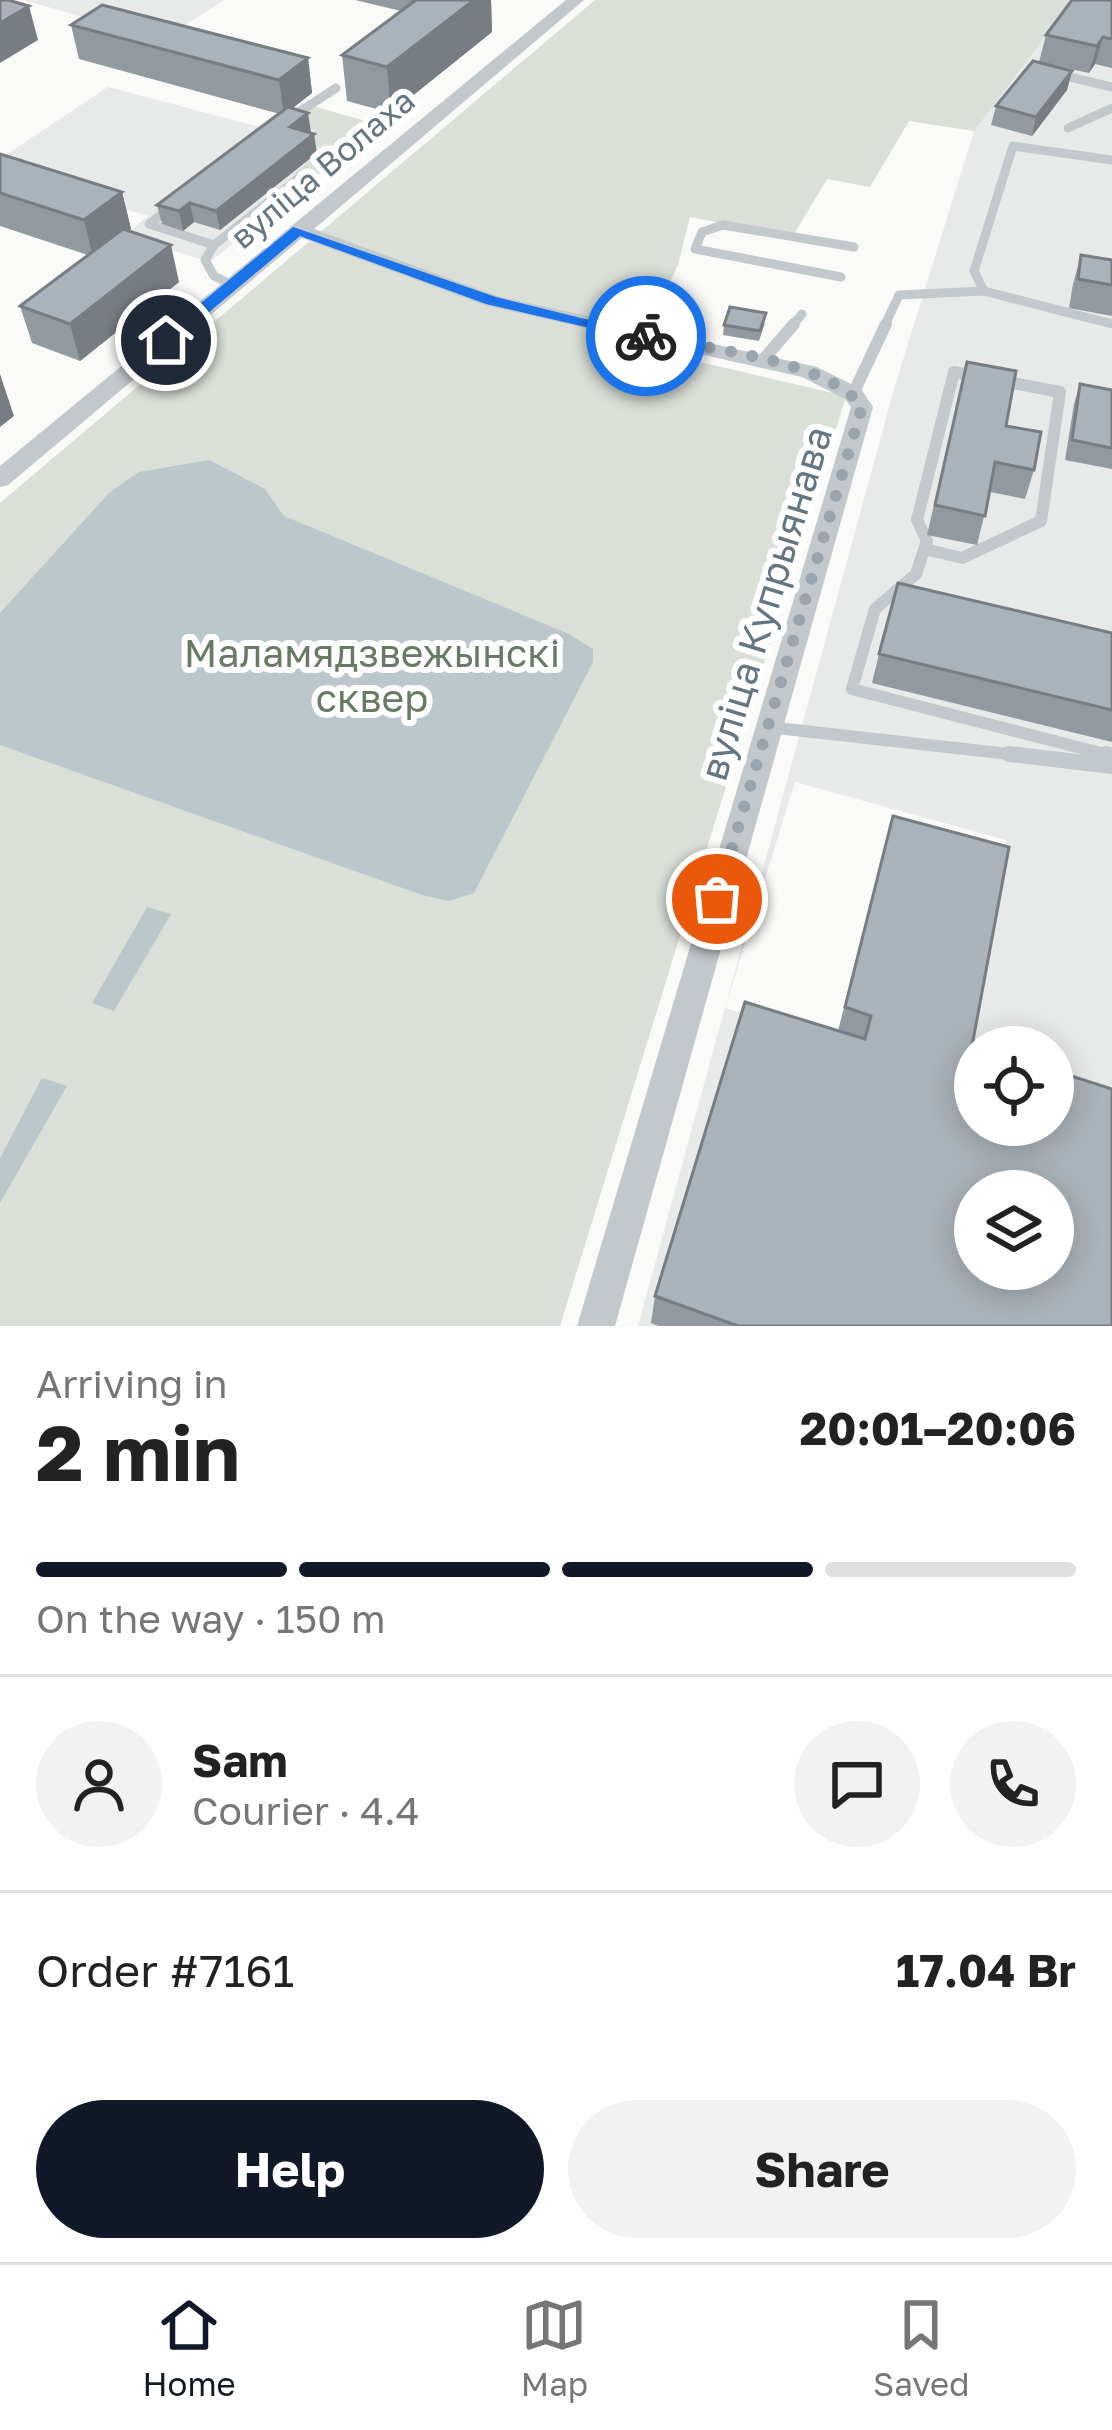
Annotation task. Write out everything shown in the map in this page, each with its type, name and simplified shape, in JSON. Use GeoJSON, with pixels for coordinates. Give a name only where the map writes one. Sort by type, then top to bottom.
{"type":"FeatureCollection","features":[{"type":"Feature","properties":{"kind":"street","name":"вуліца Волаха"},"geometry":{"type":"LineString","coordinates":[[0,478],[571,1]]}},
{"type":"Feature","properties":{"kind":"street","name":"вуліца Купрыянава"},"geometry":{"type":"LineString","coordinates":[[298,230],[491,301],[809,372],[853,394],[862,407],[862,422],[768,727],[596,1326]]}},
{"type":"Feature","properties":{"kind":"lane"},"geometry":{"type":"LineString","coordinates":[[1041,70],[1112,87]]}},
{"type":"Feature","properties":{"kind":"lane"},"geometry":{"type":"LineString","coordinates":[[280,125],[336,88]]}},
{"type":"Feature","properties":{"kind":"lane"},"geometry":{"type":"LineString","coordinates":[[1068,128],[1112,113]]}},
{"type":"Feature","properties":{"kind":"lane"},"geometry":{"type":"LineString","coordinates":[[984,291],[974,271],[1013,146],[1112,160]]}},
{"type":"Feature","properties":{"kind":"lane"},"geometry":{"type":"LineString","coordinates":[[232,285],[214,276],[205,260],[214,245],[300,177]]}},
{"type":"Feature","properties":{"kind":"lane"},"geometry":{"type":"LineString","coordinates":[[182,199],[149,224],[214,245]]}},
{"type":"Feature","properties":{"kind":"lane"},"geometry":{"type":"LineString","coordinates":[[841,277],[694,249],[702,232],[723,225],[854,247]]}},
{"type":"Feature","properties":{"kind":"lane"},"geometry":{"type":"LineString","coordinates":[[853,394],[899,295],[984,291],[1112,324]]}},
{"type":"Feature","properties":{"kind":"lane"},"geometry":{"type":"LineString","coordinates":[[762,362],[802,314]]}},
{"type":"Feature","properties":{"kind":"lane"},"geometry":{"type":"LineString","coordinates":[[925,549],[962,558],[1041,520],[1060,392],[954,372],[917,520],[927,541],[925,549],[916,574],[875,609],[852,689],[1112,756]]}},
{"type":"Feature","properties":{"kind":"lane"},"geometry":{"type":"LineString","coordinates":[[768,727],[1112,766]]}},
{"type":"Feature","properties":{"kind":"shaded area"},"geometry":{"type":"Polygon","coordinates":[[[23,0],[225,0],[162,39],[23,0]]]}},
{"type":"Feature","properties":{"kind":"shaded area"},"geometry":{"type":"Polygon","coordinates":[[[1073,0],[1112,0],[1112,1326],[638,1326],[894,389],[974,131],[1073,0]],[[795,782],[725,1008],[861,1049],[995,883],[1006,840],[795,782]]]}},
{"type":"Feature","properties":{"kind":"shaded area"},"geometry":{"type":"Polygon","coordinates":[[[108,87],[267,129],[302,103],[379,125],[210,262],[124,236],[148,216],[0,171],[0,159],[108,87]]]}},
{"type":"Feature","properties":{"kind":"shaded area"},"geometry":{"type":"Polygon","coordinates":[[[209,460],[265,489],[284,516],[569,634],[593,649],[593,662],[474,893],[449,901],[425,896],[0,745],[0,613],[109,493],[139,472],[209,460]]]}},
{"type":"Feature","properties":{"kind":"shaded area"},"geometry":{"type":"Polygon","coordinates":[[[147,907],[171,914],[114,1011],[92,1003],[147,907]]]}},
{"type":"Feature","properties":{"kind":"shaded area"},"geometry":{"type":"Polygon","coordinates":[[[42,1078],[67,1086],[0,1203],[0,1158],[42,1078]]]}},
{"type":"Feature","properties":{"kind":"green space","name":"Маламядзвежынскі сквер"},"geometry":{"type":"Polygon","coordinates":[[[595,0],[1073,0],[974,131],[909,121],[870,187],[827,179],[793,236],[690,217],[678,265],[640,348],[846,396],[560,1326],[0,1326],[0,503],[595,0]]]}},
{"type":"Feature","properties":{"kind":"green space"},"geometry":{"type":"Polygon","coordinates":[[[312,106],[379,125],[313,179],[294,174],[324,149],[302,142],[316,130],[291,123],[312,106]]]}},
{"type":"Feature","properties":{"kind":"building"},"geometry":{"type":"Polygon","coordinates":[[[0,0],[8,0],[29,6],[0,23],[0,0]]]}},
{"type":"Feature","properties":{"kind":"building"},"geometry":{"type":"Polygon","coordinates":[[[416,0],[474,0],[387,67],[342,55],[416,0]]]}},
{"type":"Feature","properties":{"kind":"building"},"geometry":{"type":"Polygon","coordinates":[[[1072,0],[1112,0],[1112,39],[1103,37],[1097,46],[1046,35],[1072,0]]]}},
{"type":"Feature","properties":{"kind":"building"},"geometry":{"type":"Polygon","coordinates":[[[102,5],[308,58],[279,80],[71,25],[102,5]]]}},
{"type":"Feature","properties":{"kind":"building"},"geometry":{"type":"Polygon","coordinates":[[[1033,61],[1072,71],[1036,117],[996,106],[1033,61]]]}},
{"type":"Feature","properties":{"kind":"building"},"geometry":{"type":"Polygon","coordinates":[[[288,107],[308,113],[290,127],[314,134],[216,211],[190,203],[179,211],[157,205],[288,107]]]}},
{"type":"Feature","properties":{"kind":"building"},"geometry":{"type":"Polygon","coordinates":[[[0,154],[122,192],[84,220],[0,193],[0,154]]]}},
{"type":"Feature","properties":{"kind":"building"},"geometry":{"type":"Polygon","coordinates":[[[123,229],[171,245],[70,324],[20,306],[123,229]]]}},
{"type":"Feature","properties":{"kind":"building"},"geometry":{"type":"Polygon","coordinates":[[[1081,255],[1112,260],[1112,285],[1078,279],[1081,255]]]}},
{"type":"Feature","properties":{"kind":"building"},"geometry":{"type":"Polygon","coordinates":[[[654,305],[676,310],[671,320],[648,315],[654,305]]]}},
{"type":"Feature","properties":{"kind":"building"},"geometry":{"type":"Polygon","coordinates":[[[730,307],[766,313],[760,331],[724,325],[730,307]]]}},
{"type":"Feature","properties":{"kind":"building"},"geometry":{"type":"Polygon","coordinates":[[[967,362],[1016,371],[1006,426],[1041,432],[1034,470],[995,462],[985,516],[935,505],[967,362]]]}},
{"type":"Feature","properties":{"kind":"building"},"geometry":{"type":"Polygon","coordinates":[[[1080,384],[1112,390],[1112,448],[1072,440],[1080,384]]]}},
{"type":"Feature","properties":{"kind":"building"},"geometry":{"type":"Polygon","coordinates":[[[898,583],[1112,633],[1112,710],[879,654],[898,583]]]}},
{"type":"Feature","properties":{"kind":"building"},"geometry":{"type":"Polygon","coordinates":[[[893,816],[1009,847],[976,1026],[954,1026],[954,1146],[1074,1146],[1074,1077],[1112,1089],[1112,1326],[738,1326],[655,1296],[745,1002],[865,1039],[871,1016],[845,1007],[893,816]]]}},
{"type":"Feature","properties":{"kind":"way so far"},"geometry":{"type":"LineString","coordinates":[[646,336],[809,372],[853,394],[862,407],[862,422],[717,899]]}},
{"type":"Feature","properties":{"kind":"route"},"geometry":{"type":"LineString","coordinates":[[166,340],[298,230],[491,301],[646,336]]}}]}
